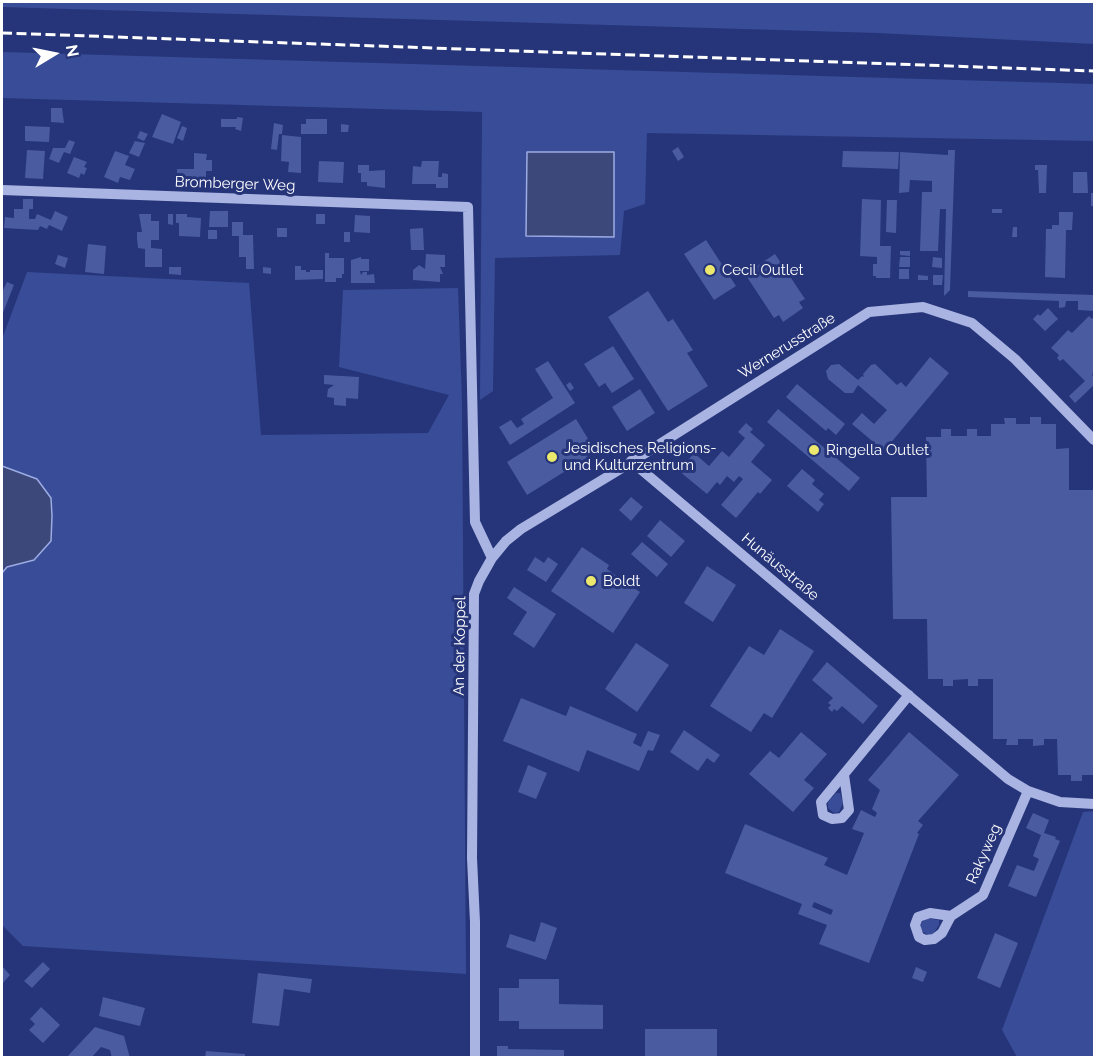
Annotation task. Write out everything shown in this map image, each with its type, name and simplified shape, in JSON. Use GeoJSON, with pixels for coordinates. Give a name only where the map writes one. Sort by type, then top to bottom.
{"type":"FeatureCollection","features":[{"type":"Feature","properties":{"kind":"street","name":"Bromberger Weg"},"geometry":{"type":"LineString","coordinates":[[2,190],[468,207],[475,522],[492,558]]}},
{"type":"Feature","properties":{"kind":"street","name":"Wernerusstraße"},"geometry":{"type":"LineString","coordinates":[[492,558],[506,541],[521,529],[869,312],[923,307],[972,323],[1015,359],[1095,440]]}},
{"type":"Feature","properties":{"kind":"street","name":"Hunäusstraße"},"geometry":{"type":"LineString","coordinates":[[631,461],[1008,778],[1028,791],[1060,802],[1095,804]]}},
{"type":"Feature","properties":{"kind":"street","name":"An der Koppel"},"geometry":{"type":"LineString","coordinates":[[475,1058],[475,922],[472,858],[474,594],[492,558]]}},
{"type":"Feature","properties":{"kind":"street"},"geometry":{"type":"LineString","coordinates":[[844,775],[909,696]]}},
{"type":"Feature","properties":{"kind":"street","name":"Rakyweg"},"geometry":{"type":"LineString","coordinates":[[951,916],[983,895],[1028,791]]}},
{"type":"Feature","properties":{"kind":"shaded area"},"geometry":{"type":"Polygon","coordinates":[[[2,2],[1094,2],[1094,44],[878,33],[2,7],[2,2]]]}},
{"type":"Feature","properties":{"kind":"shaded area"},"geometry":{"type":"Polygon","coordinates":[[[2,52],[1094,84],[1094,141],[647,133],[645,204],[624,211],[620,255],[495,258],[493,391],[480,400],[482,112],[2,98],[2,52]]]}},
{"type":"Feature","properties":{"kind":"shaded area"},"geometry":{"type":"Polygon","coordinates":[[[527,152],[614,152],[614,237],[526,236],[527,152]]]}},
{"type":"Feature","properties":{"kind":"shaded area"},"geometry":{"type":"Polygon","coordinates":[[[27,272],[249,283],[261,435],[428,433],[449,395],[339,367],[343,290],[458,288],[462,402],[466,974],[23,946],[2,925],[2,573],[7,567],[34,560],[51,541],[37,479],[2,466],[2,339],[27,272]]]}},
{"type":"Feature","properties":{"kind":"shaded area"},"geometry":{"type":"Polygon","coordinates":[[[2,466],[37,479],[51,498],[52,516],[51,541],[34,560],[7,567],[2,573],[2,466]]]}},
{"type":"Feature","properties":{"kind":"shaded area"},"geometry":{"type":"Polygon","coordinates":[[[836,793],[840,793],[843,803],[839,812],[834,813],[828,808],[828,802],[836,793]]]}},
{"type":"Feature","properties":{"kind":"shaded area"},"geometry":{"type":"Polygon","coordinates":[[[1094,811],[1094,1057],[1017,1057],[1002,1030],[1083,812],[1094,811]]]}},
{"type":"Feature","properties":{"kind":"shaded area"},"geometry":{"type":"Polygon","coordinates":[[[926,918],[939,920],[939,925],[933,934],[928,935],[920,928],[926,918]]]}},
{"type":"Feature","properties":{"kind":"building"},"geometry":{"type":"Polygon","coordinates":[[[51,108],[62,108],[64,123],[51,122],[51,108]]]}},
{"type":"Feature","properties":{"kind":"building"},"geometry":{"type":"Polygon","coordinates":[[[162,114],[181,122],[173,144],[152,137],[162,114]]]}},
{"type":"Feature","properties":{"kind":"building"},"geometry":{"type":"Polygon","coordinates":[[[237,117],[243,118],[241,131],[235,129],[236,127],[221,127],[221,119],[237,119],[237,117]]]}},
{"type":"Feature","properties":{"kind":"building"},"geometry":{"type":"Polygon","coordinates":[[[306,119],[327,119],[327,134],[301,134],[301,124],[306,124],[306,119]]]}},
{"type":"Feature","properties":{"kind":"building"},"geometry":{"type":"Polygon","coordinates":[[[274,123],[283,125],[277,150],[271,149],[274,123]]]}},
{"type":"Feature","properties":{"kind":"building"},"geometry":{"type":"Polygon","coordinates":[[[341,124],[349,125],[348,132],[341,132],[341,124]]]}},
{"type":"Feature","properties":{"kind":"building"},"geometry":{"type":"Polygon","coordinates":[[[25,126],[50,127],[49,142],[25,141],[25,126]]]}},
{"type":"Feature","properties":{"kind":"building"},"geometry":{"type":"Polygon","coordinates":[[[182,126],[187,128],[183,141],[177,138],[182,126]]]}},
{"type":"Feature","properties":{"kind":"building"},"geometry":{"type":"Polygon","coordinates":[[[140,131],[148,134],[144,141],[137,138],[140,131]]]}},
{"type":"Feature","properties":{"kind":"building"},"geometry":{"type":"Polygon","coordinates":[[[282,135],[301,137],[301,173],[288,172],[289,162],[281,161],[282,135]]]}},
{"type":"Feature","properties":{"kind":"building"},"geometry":{"type":"Polygon","coordinates":[[[69,140],[75,142],[70,154],[64,152],[59,163],[49,159],[53,148],[65,148],[69,140]]]}},
{"type":"Feature","properties":{"kind":"building"},"geometry":{"type":"Polygon","coordinates":[[[135,141],[145,143],[139,157],[129,153],[135,141]]]}},
{"type":"Feature","properties":{"kind":"building"},"geometry":{"type":"Polygon","coordinates":[[[678,147],[684,157],[678,161],[672,151],[678,147]]]}},
{"type":"Feature","properties":{"kind":"building"},"geometry":{"type":"Polygon","coordinates":[[[27,150],[45,151],[43,179],[25,178],[27,150]]]}},
{"type":"Feature","properties":{"kind":"building"},"geometry":{"type":"Polygon","coordinates":[[[948,150],[955,150],[950,290],[944,296],[946,209],[940,209],[938,251],[920,251],[922,192],[932,192],[932,181],[910,180],[909,192],[899,193],[900,152],[948,155],[948,150]]]}},
{"type":"Feature","properties":{"kind":"building"},"geometry":{"type":"Polygon","coordinates":[[[115,151],[129,156],[125,165],[135,169],[130,180],[120,177],[118,183],[104,177],[115,151]]]}},
{"type":"Feature","properties":{"kind":"building"},"geometry":{"type":"Polygon","coordinates":[[[843,151],[899,152],[898,169],[842,167],[843,151]]]}},
{"type":"Feature","properties":{"kind":"building"},"geometry":{"type":"Polygon","coordinates":[[[194,153],[207,154],[206,160],[212,160],[212,171],[206,171],[206,184],[177,183],[177,169],[194,169],[194,153]]]}},
{"type":"Feature","properties":{"kind":"building"},"geometry":{"type":"Polygon","coordinates":[[[74,157],[87,162],[84,175],[81,173],[79,178],[67,173],[74,157]]]}},
{"type":"Feature","properties":{"kind":"building"},"geometry":{"type":"Polygon","coordinates":[[[319,161],[344,162],[343,183],[318,182],[319,161]]]}},
{"type":"Feature","properties":{"kind":"building"},"geometry":{"type":"Polygon","coordinates":[[[422,161],[439,161],[438,177],[442,177],[442,173],[448,174],[448,188],[436,188],[436,184],[412,184],[413,166],[421,167],[422,161]]]}},
{"type":"Feature","properties":{"kind":"building"},"geometry":{"type":"Polygon","coordinates":[[[358,165],[369,165],[369,171],[385,170],[385,188],[367,186],[367,182],[361,182],[358,165]]]}},
{"type":"Feature","properties":{"kind":"building"},"geometry":{"type":"Polygon","coordinates":[[[1035,165],[1047,165],[1046,193],[1039,193],[1038,170],[1035,170],[1035,165]]]}},
{"type":"Feature","properties":{"kind":"building"},"geometry":{"type":"Polygon","coordinates":[[[1073,172],[1087,172],[1088,193],[1073,193],[1073,172]]]}},
{"type":"Feature","properties":{"kind":"building"},"geometry":{"type":"Polygon","coordinates":[[[1091,193],[1094,193],[1094,206],[1091,206],[1091,193]]]}},
{"type":"Feature","properties":{"kind":"building"},"geometry":{"type":"Polygon","coordinates":[[[23,199],[33,199],[33,209],[29,209],[29,219],[35,219],[37,214],[51,220],[55,211],[68,217],[62,231],[49,225],[47,229],[40,226],[38,230],[4,228],[5,217],[14,218],[14,209],[23,209],[23,199]]]}},
{"type":"Feature","properties":{"kind":"building"},"geometry":{"type":"Polygon","coordinates":[[[862,199],[881,200],[880,246],[891,246],[890,278],[873,276],[873,264],[877,264],[877,257],[860,256],[862,199]]]}},
{"type":"Feature","properties":{"kind":"building"},"geometry":{"type":"Polygon","coordinates":[[[887,200],[897,200],[896,233],[886,232],[887,200]]]}},
{"type":"Feature","properties":{"kind":"building"},"geometry":{"type":"Polygon","coordinates":[[[992,209],[1002,209],[1002,213],[992,213],[992,209]]]}},
{"type":"Feature","properties":{"kind":"building"},"geometry":{"type":"Polygon","coordinates":[[[210,211],[228,211],[228,227],[209,227],[210,211]]]}},
{"type":"Feature","properties":{"kind":"building"},"geometry":{"type":"Polygon","coordinates":[[[1059,212],[1073,212],[1072,230],[1066,230],[1065,278],[1045,277],[1046,229],[1052,229],[1052,225],[1059,225],[1059,212]]]}},
{"type":"Feature","properties":{"kind":"building"},"geometry":{"type":"Polygon","coordinates":[[[139,214],[151,214],[151,221],[159,221],[159,240],[151,240],[151,248],[162,249],[162,267],[145,267],[145,249],[138,248],[137,232],[142,232],[139,214]]]}},
{"type":"Feature","properties":{"kind":"building"},"geometry":{"type":"Polygon","coordinates":[[[168,214],[173,214],[173,225],[168,224],[168,214]]]}},
{"type":"Feature","properties":{"kind":"building"},"geometry":{"type":"Polygon","coordinates":[[[176,214],[201,218],[200,237],[179,236],[176,214]]]}},
{"type":"Feature","properties":{"kind":"building"},"geometry":{"type":"Polygon","coordinates":[[[316,214],[325,214],[325,224],[316,224],[316,214]]]}},
{"type":"Feature","properties":{"kind":"building"},"geometry":{"type":"Polygon","coordinates":[[[355,215],[370,216],[370,233],[354,232],[355,215]]]}},
{"type":"Feature","properties":{"kind":"building"},"geometry":{"type":"Polygon","coordinates":[[[232,222],[243,222],[243,235],[253,235],[254,269],[246,269],[246,257],[239,257],[239,236],[232,236],[232,222]]]}},
{"type":"Feature","properties":{"kind":"building"},"geometry":{"type":"Polygon","coordinates":[[[1013,227],[1017,227],[1017,237],[1012,237],[1013,227]]]}},
{"type":"Feature","properties":{"kind":"building"},"geometry":{"type":"Polygon","coordinates":[[[277,228],[287,228],[287,237],[277,237],[277,228]]]}},
{"type":"Feature","properties":{"kind":"building"},"geometry":{"type":"Polygon","coordinates":[[[423,228],[424,250],[411,250],[410,229],[423,228]]]}},
{"type":"Feature","properties":{"kind":"building"},"geometry":{"type":"Polygon","coordinates":[[[208,230],[217,230],[217,239],[208,239],[208,230]]]}},
{"type":"Feature","properties":{"kind":"building"},"geometry":{"type":"Polygon","coordinates":[[[344,232],[350,232],[350,242],[344,242],[344,232]]]}},
{"type":"Feature","properties":{"kind":"building","name":"Cecil Outlet"},"geometry":{"type":"Polygon","coordinates":[[[706,240],[736,286],[714,300],[684,254],[706,240]]]}},
{"type":"Feature","properties":{"kind":"building"},"geometry":{"type":"Polygon","coordinates":[[[88,244],[106,246],[104,274],[85,272],[88,244]]]}},
{"type":"Feature","properties":{"kind":"building"},"geometry":{"type":"Polygon","coordinates":[[[900,251],[910,251],[910,256],[900,255],[900,251]]]}},
{"type":"Feature","properties":{"kind":"building"},"geometry":{"type":"Polygon","coordinates":[[[325,253],[329,253],[329,258],[344,258],[344,274],[342,278],[336,278],[336,282],[325,282],[325,253]]]}},
{"type":"Feature","properties":{"kind":"building"},"geometry":{"type":"Polygon","coordinates":[[[426,254],[445,255],[445,267],[440,267],[443,274],[440,274],[440,282],[413,280],[413,270],[419,265],[425,269],[426,254]]]}},
{"type":"Feature","properties":{"kind":"building"},"geometry":{"type":"Polygon","coordinates":[[[775,254],[805,299],[799,302],[803,308],[783,322],[779,315],[774,318],[745,274],[775,254]]]}},
{"type":"Feature","properties":{"kind":"building"},"geometry":{"type":"Polygon","coordinates":[[[58,255],[68,258],[65,268],[55,264],[58,255]]]}},
{"type":"Feature","properties":{"kind":"building"},"geometry":{"type":"Polygon","coordinates":[[[361,257],[361,259],[369,259],[369,271],[360,271],[361,275],[363,272],[367,272],[367,275],[374,274],[375,283],[351,283],[351,260],[361,257]]]}},
{"type":"Feature","properties":{"kind":"building"},"geometry":{"type":"Polygon","coordinates":[[[900,257],[910,257],[910,267],[899,267],[900,257]]]}},
{"type":"Feature","properties":{"kind":"building"},"geometry":{"type":"Polygon","coordinates":[[[933,257],[942,258],[942,268],[932,267],[933,257]]]}},
{"type":"Feature","properties":{"kind":"building"},"geometry":{"type":"Polygon","coordinates":[[[295,266],[301,266],[301,270],[306,270],[306,272],[323,270],[323,279],[295,280],[295,266]]]}},
{"type":"Feature","properties":{"kind":"building"},"geometry":{"type":"Polygon","coordinates":[[[169,267],[181,267],[181,275],[169,274],[169,267]]]}},
{"type":"Feature","properties":{"kind":"building"},"geometry":{"type":"Polygon","coordinates":[[[263,267],[271,268],[271,274],[263,273],[263,267]]]}},
{"type":"Feature","properties":{"kind":"building"},"geometry":{"type":"Polygon","coordinates":[[[899,269],[909,269],[909,279],[899,279],[899,269]]]}},
{"type":"Feature","properties":{"kind":"building"},"geometry":{"type":"Polygon","coordinates":[[[918,275],[928,276],[928,280],[918,280],[918,275]]]}},
{"type":"Feature","properties":{"kind":"building"},"geometry":{"type":"Polygon","coordinates":[[[933,275],[943,275],[942,285],[933,285],[933,275]]]}},
{"type":"Feature","properties":{"kind":"building"},"geometry":{"type":"Polygon","coordinates":[[[7,282],[14,285],[2,315],[2,292],[7,282]]]}},
{"type":"Feature","properties":{"kind":"building"},"geometry":{"type":"Polygon","coordinates":[[[648,291],[668,322],[673,319],[693,350],[687,353],[708,386],[668,411],[608,317],[648,291]]]}},
{"type":"Feature","properties":{"kind":"building"},"geometry":{"type":"Polygon","coordinates":[[[968,291],[1094,295],[1094,311],[1078,310],[1078,301],[1066,301],[1065,307],[1059,308],[1059,301],[968,297],[968,291]]]}},
{"type":"Feature","properties":{"kind":"building"},"geometry":{"type":"Polygon","coordinates":[[[1048,308],[1058,319],[1045,331],[1033,319],[1048,308]]]}},
{"type":"Feature","properties":{"kind":"building"},"geometry":{"type":"Polygon","coordinates":[[[1089,316],[1092,319],[1094,316],[1094,372],[1092,375],[1094,385],[1075,403],[1069,396],[1085,381],[1063,359],[1060,361],[1057,358],[1059,355],[1051,348],[1068,330],[1072,333],[1089,316]]]}},
{"type":"Feature","properties":{"kind":"building"},"geometry":{"type":"Polygon","coordinates":[[[613,346],[634,379],[612,393],[605,383],[599,387],[584,364],[613,346]]]}},
{"type":"Feature","properties":{"kind":"building"},"geometry":{"type":"Polygon","coordinates":[[[930,357],[949,373],[884,451],[852,424],[862,413],[874,424],[887,410],[858,385],[853,393],[845,393],[828,379],[826,371],[831,365],[839,364],[858,380],[864,377],[863,374],[871,365],[875,364],[897,385],[901,382],[906,387],[930,357]]]}},
{"type":"Feature","properties":{"kind":"building"},"geometry":{"type":"Polygon","coordinates":[[[548,361],[575,403],[510,445],[499,427],[511,420],[517,428],[524,424],[521,419],[553,398],[535,369],[548,361]]]}},
{"type":"Feature","properties":{"kind":"building"},"geometry":{"type":"Polygon","coordinates":[[[324,375],[359,377],[358,399],[346,398],[346,406],[334,405],[334,398],[327,397],[328,389],[334,385],[324,384],[324,375]]]}},
{"type":"Feature","properties":{"kind":"building"},"geometry":{"type":"Polygon","coordinates":[[[570,382],[574,388],[570,391],[566,385],[570,382]]]}},
{"type":"Feature","properties":{"kind":"building"},"geometry":{"type":"Polygon","coordinates":[[[797,384],[845,424],[836,435],[828,428],[826,431],[786,397],[797,384]]]}},
{"type":"Feature","properties":{"kind":"building"},"geometry":{"type":"Polygon","coordinates":[[[640,389],[655,413],[627,431],[612,407],[640,389]]]}},
{"type":"Feature","properties":{"kind":"building","name":"Ringella Outlet"},"geometry":{"type":"Polygon","coordinates":[[[778,409],[860,478],[849,491],[767,422],[778,409]]]}},
{"type":"Feature","properties":{"kind":"building"},"geometry":{"type":"Polygon","coordinates":[[[1030,417],[1041,417],[1041,424],[1056,424],[1056,449],[1069,448],[1069,490],[1094,490],[1094,775],[1082,775],[1082,781],[1071,781],[1071,775],[1058,775],[1057,739],[1044,739],[1044,745],[1033,746],[1033,739],[1018,739],[1018,745],[1006,745],[1007,739],[993,739],[993,679],[978,679],[978,686],[968,686],[968,679],[953,680],[953,686],[943,686],[943,679],[928,679],[927,619],[893,619],[891,497],[927,497],[926,437],[941,437],[941,429],[951,429],[951,436],[967,436],[967,429],[977,429],[977,436],[991,436],[991,424],[1005,424],[1004,418],[1016,418],[1016,424],[1030,424],[1030,417]]]}},
{"type":"Feature","properties":{"kind":"building","name":"Jesidisches Religions- und Kulturzentrum"},"geometry":{"type":"Polygon","coordinates":[[[576,419],[596,452],[527,495],[507,462],[576,419]]]}},
{"type":"Feature","properties":{"kind":"building"},"geometry":{"type":"Polygon","coordinates":[[[746,423],[753,429],[750,432],[765,445],[751,462],[772,480],[760,494],[758,492],[736,518],[721,505],[743,479],[739,476],[734,482],[727,476],[720,485],[717,482],[707,494],[679,471],[694,453],[709,466],[722,451],[729,457],[745,438],[738,432],[746,423]]]}},
{"type":"Feature","properties":{"kind":"building"},"geometry":{"type":"Polygon","coordinates":[[[802,469],[815,480],[812,484],[824,494],[819,500],[824,504],[818,512],[787,486],[802,469]]]}},
{"type":"Feature","properties":{"kind":"building"},"geometry":{"type":"Polygon","coordinates":[[[631,497],[643,507],[631,521],[619,510],[631,497]]]}},
{"type":"Feature","properties":{"kind":"building"},"geometry":{"type":"Polygon","coordinates":[[[660,520],[685,541],[671,557],[647,536],[660,520]]]}},
{"type":"Feature","properties":{"kind":"building"},"geometry":{"type":"Polygon","coordinates":[[[642,542],[668,564],[657,577],[631,554],[642,542]]]}},
{"type":"Feature","properties":{"kind":"building","name":"Boldt"},"geometry":{"type":"Polygon","coordinates":[[[582,547],[609,565],[607,569],[640,592],[613,633],[551,591],[582,547]]]}},
{"type":"Feature","properties":{"kind":"building"},"geometry":{"type":"Polygon","coordinates":[[[535,557],[544,563],[548,557],[558,564],[546,582],[527,570],[535,557]]]}},
{"type":"Feature","properties":{"kind":"building"},"geometry":{"type":"Polygon","coordinates":[[[707,566],[736,585],[713,622],[684,603],[707,566]]]}},
{"type":"Feature","properties":{"kind":"building"},"geometry":{"type":"Polygon","coordinates":[[[514,587],[556,614],[534,648],[513,634],[527,612],[507,598],[514,587]]]}},
{"type":"Feature","properties":{"kind":"building"},"geometry":{"type":"Polygon","coordinates":[[[780,629],[814,651],[772,718],[764,713],[751,732],[710,706],[749,646],[764,655],[780,629]]]}},
{"type":"Feature","properties":{"kind":"building"},"geometry":{"type":"Polygon","coordinates":[[[636,643],[669,665],[637,712],[605,689],[636,643]]]}},
{"type":"Feature","properties":{"kind":"building"},"geometry":{"type":"Polygon","coordinates":[[[827,662],[878,706],[863,724],[842,706],[832,712],[828,708],[831,705],[828,703],[833,698],[812,680],[827,662]]]}},
{"type":"Feature","properties":{"kind":"building"},"geometry":{"type":"Polygon","coordinates":[[[521,698],[566,716],[570,706],[637,734],[633,743],[641,747],[648,731],[660,735],[653,751],[648,750],[639,771],[587,750],[579,772],[503,741],[521,698]]]}},
{"type":"Feature","properties":{"kind":"building"},"geometry":{"type":"Polygon","coordinates":[[[684,730],[720,755],[714,763],[707,758],[698,771],[670,752],[684,730]]]}},
{"type":"Feature","properties":{"kind":"building"},"geometry":{"type":"Polygon","coordinates":[[[801,732],[827,754],[804,780],[814,788],[793,812],[749,774],[770,751],[779,758],[801,732]]]}},
{"type":"Feature","properties":{"kind":"building"},"geometry":{"type":"Polygon","coordinates":[[[909,732],[959,775],[918,821],[923,825],[917,833],[919,834],[869,963],[819,944],[827,925],[798,914],[802,904],[725,873],[745,824],[828,858],[824,865],[847,875],[864,833],[852,829],[861,810],[875,817],[877,813],[872,809],[880,790],[868,780],[909,732]],[[814,902],[812,907],[831,915],[833,910],[814,902]]]}},
{"type":"Feature","properties":{"kind":"building"},"geometry":{"type":"Polygon","coordinates":[[[528,765],[547,773],[536,799],[518,792],[528,765]]]}},
{"type":"Feature","properties":{"kind":"building"},"geometry":{"type":"Polygon","coordinates":[[[1033,813],[1049,820],[1044,833],[1060,841],[1036,897],[1008,886],[1017,865],[1034,871],[1039,859],[1033,856],[1041,835],[1026,828],[1033,813]]]}},
{"type":"Feature","properties":{"kind":"building"},"geometry":{"type":"Polygon","coordinates":[[[541,922],[557,928],[546,960],[506,947],[510,934],[535,942],[541,922]]]}},
{"type":"Feature","properties":{"kind":"building"},"geometry":{"type":"Polygon","coordinates":[[[995,933],[1018,943],[1000,988],[977,978],[995,933]]]}},
{"type":"Feature","properties":{"kind":"building"},"geometry":{"type":"Polygon","coordinates":[[[43,962],[50,969],[32,988],[24,981],[43,962]]]}},
{"type":"Feature","properties":{"kind":"building"},"geometry":{"type":"Polygon","coordinates":[[[2,966],[10,975],[2,984],[2,966]]]}},
{"type":"Feature","properties":{"kind":"building"},"geometry":{"type":"Polygon","coordinates":[[[916,967],[927,972],[923,982],[912,978],[916,967]]]}},
{"type":"Feature","properties":{"kind":"building"},"geometry":{"type":"Polygon","coordinates":[[[258,973],[312,979],[310,993],[284,989],[279,1026],[252,1023],[258,973]]]}},
{"type":"Feature","properties":{"kind":"building"},"geometry":{"type":"Polygon","coordinates":[[[519,979],[559,979],[559,1004],[603,1005],[603,1029],[519,1029],[519,1021],[499,1021],[499,988],[519,988],[519,979]]]}},
{"type":"Feature","properties":{"kind":"building"},"geometry":{"type":"Polygon","coordinates":[[[103,997],[145,1008],[140,1026],[99,1016],[103,997]]]}},
{"type":"Feature","properties":{"kind":"building"},"geometry":{"type":"Polygon","coordinates":[[[41,1007],[60,1025],[43,1043],[29,1030],[35,1024],[30,1019],[41,1007]]]}},
{"type":"Feature","properties":{"kind":"building"},"geometry":{"type":"Polygon","coordinates":[[[95,1027],[124,1036],[130,1058],[112,1058],[110,1050],[101,1047],[91,1058],[66,1058],[95,1027]]]}},
{"type":"Feature","properties":{"kind":"building"},"geometry":{"type":"Polygon","coordinates":[[[645,1029],[717,1029],[717,1058],[645,1058],[645,1029]]]}},
{"type":"Feature","properties":{"kind":"building"},"geometry":{"type":"Polygon","coordinates":[[[497,1046],[508,1046],[508,1049],[564,1050],[564,1058],[497,1058],[497,1046]]]}},
{"type":"Feature","properties":{"kind":"building"},"geometry":{"type":"Polygon","coordinates":[[[206,1051],[245,1054],[245,1058],[205,1058],[206,1051]]]}},
{"type":"Feature","properties":{"kind":"railway"},"geometry":{"type":"LineString","coordinates":[[2,33],[1094,71]]}},
{"type":"Feature","properties":{"kind":"place","name":"Cecil Outlet"},"geometry":{"type":"Point","coordinates":[710,270]}},
{"type":"Feature","properties":{"kind":"place","name":"Ringella Outlet"},"geometry":{"type":"Point","coordinates":[814,450]}},
{"type":"Feature","properties":{"kind":"place","name":"Jesidisches Religions- und Kulturzentrum"},"geometry":{"type":"Point","coordinates":[552,457]}},
{"type":"Feature","properties":{"kind":"place","name":"Boldt"},"geometry":{"type":"Point","coordinates":[591,581]}}]}
